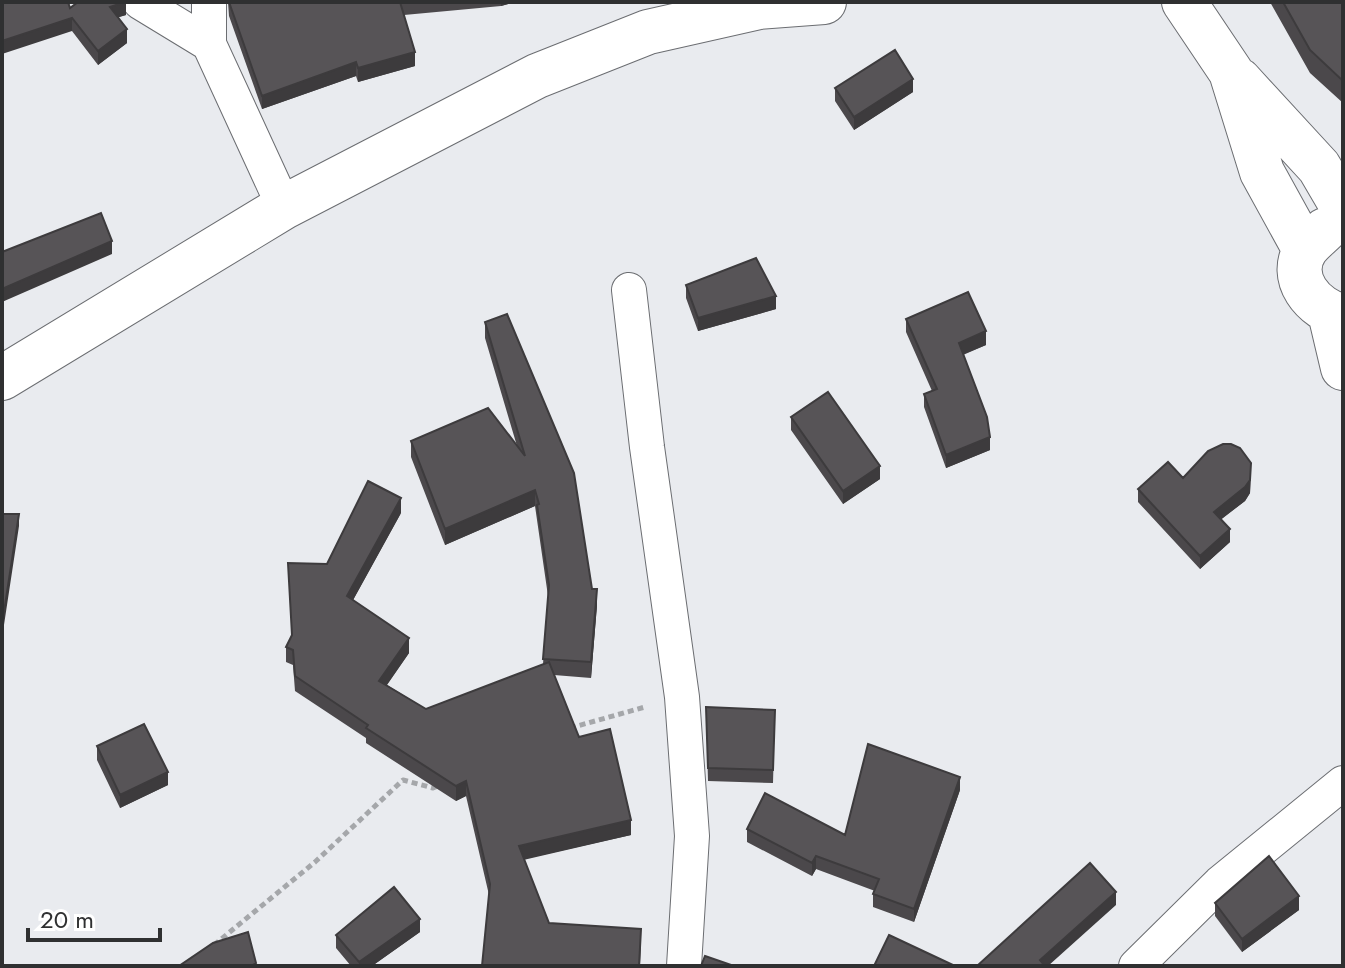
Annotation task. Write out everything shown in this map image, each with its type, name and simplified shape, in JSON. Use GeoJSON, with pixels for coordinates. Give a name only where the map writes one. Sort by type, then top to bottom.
{"type":"FeatureCollection","features":[{"type":"Feature","properties":{"kind":"main road"},"geometry":{"type":"LineString","coordinates":[[2,378],[284,207],[537,76],[648,32],[759,7],[824,2]]}},
{"type":"Feature","properties":{"kind":"main road"},"geometry":{"type":"LineString","coordinates":[[1184,2],[1231,72],[1319,167],[1343,208]]}},
{"type":"Feature","properties":{"kind":"main road"},"geometry":{"type":"LineString","coordinates":[[1231,72],[1262,172],[1305,250]]}},
{"type":"Feature","properties":{"kind":"main road"},"geometry":{"type":"LineString","coordinates":[[1343,229],[1325,230],[1305,250],[1300,275],[1309,299],[1337,314],[1343,368]]}},
{"type":"Feature","properties":{"kind":"street"},"geometry":{"type":"LineString","coordinates":[[140,2],[209,44]]}},
{"type":"Feature","properties":{"kind":"street"},"geometry":{"type":"LineString","coordinates":[[209,2],[209,44],[284,207]]}},
{"type":"Feature","properties":{"kind":"street"},"geometry":{"type":"LineString","coordinates":[[629,290],[647,447],[682,697],[692,836],[684,966]]}},
{"type":"Feature","properties":{"kind":"street"},"geometry":{"type":"LineString","coordinates":[[1136,966],[1220,883],[1343,783]]}},
{"type":"Feature","properties":{"kind":"path"},"geometry":{"type":"LineString","coordinates":[[565,731],[579,724],[682,697]]}},
{"type":"Feature","properties":{"kind":"path"},"geometry":{"type":"LineString","coordinates":[[211,947],[315,862],[403,780],[433,788],[448,782]]}},
{"type":"Feature","properties":{"kind":"building"},"geometry":{"type":"Polygon","coordinates":[[[2,2],[68,2],[70,8],[78,2],[125,2],[110,7],[127,29],[98,51],[72,18],[2,41],[2,2]]]}},
{"type":"Feature","properties":{"kind":"building"},"geometry":{"type":"Polygon","coordinates":[[[229,2],[400,2],[415,52],[358,68],[356,62],[262,96],[229,2]]]}},
{"type":"Feature","properties":{"kind":"building"},"geometry":{"type":"Polygon","coordinates":[[[1283,2],[1343,2],[1343,81],[1310,50],[1283,2]]]}},
{"type":"Feature","properties":{"kind":"building"},"geometry":{"type":"Polygon","coordinates":[[[895,50],[913,79],[854,117],[835,88],[895,50]]]}},
{"type":"Feature","properties":{"kind":"building"},"geometry":{"type":"Polygon","coordinates":[[[101,213],[112,241],[2,289],[2,252],[101,213]]]}},
{"type":"Feature","properties":{"kind":"building"},"geometry":{"type":"Polygon","coordinates":[[[756,258],[776,296],[698,318],[686,285],[756,258]]]}},
{"type":"Feature","properties":{"kind":"building"},"geometry":{"type":"Polygon","coordinates":[[[968,292],[986,331],[959,343],[987,417],[990,437],[946,455],[924,394],[937,389],[906,319],[968,292]]]}},
{"type":"Feature","properties":{"kind":"building"},"geometry":{"type":"Polygon","coordinates":[[[507,314],[574,473],[592,589],[597,589],[591,662],[543,659],[549,585],[535,490],[445,529],[411,441],[488,408],[525,456],[485,322],[507,314]]]}},
{"type":"Feature","properties":{"kind":"building"},"geometry":{"type":"Polygon","coordinates":[[[828,392],[880,466],[843,491],[791,417],[828,392]]]}},
{"type":"Feature","properties":{"kind":"building"},"geometry":{"type":"Polygon","coordinates":[[[1223,444],[1240,448],[1251,463],[1250,480],[1214,512],[1230,529],[1200,556],[1138,489],[1168,462],[1183,478],[1208,451],[1223,444]]]}},
{"type":"Feature","properties":{"kind":"building"},"geometry":{"type":"Polygon","coordinates":[[[368,481],[401,498],[347,596],[409,638],[379,681],[426,709],[549,662],[579,737],[610,729],[631,820],[519,846],[549,923],[641,929],[639,966],[482,966],[490,884],[466,781],[456,786],[366,728],[368,725],[295,676],[293,650],[286,647],[292,635],[288,563],[327,564],[368,481]]]}},
{"type":"Feature","properties":{"kind":"building"},"geometry":{"type":"Polygon","coordinates":[[[2,514],[19,514],[2,625],[2,514]]]}},
{"type":"Feature","properties":{"kind":"building"},"geometry":{"type":"Polygon","coordinates":[[[706,707],[775,710],[773,770],[708,768],[706,707]]]}},
{"type":"Feature","properties":{"kind":"building"},"geometry":{"type":"Polygon","coordinates":[[[144,724],[168,772],[120,795],[97,746],[144,724]]]}},
{"type":"Feature","properties":{"kind":"building"},"geometry":{"type":"Polygon","coordinates":[[[868,744],[960,777],[914,909],[873,894],[879,879],[816,856],[812,863],[747,829],[765,793],[845,835],[868,744]]]}},
{"type":"Feature","properties":{"kind":"building"},"geometry":{"type":"Polygon","coordinates":[[[1269,856],[1299,896],[1242,939],[1215,903],[1269,856]]]}},
{"type":"Feature","properties":{"kind":"building"},"geometry":{"type":"Polygon","coordinates":[[[1090,863],[1116,892],[1040,960],[1045,966],[977,966],[1090,863]]]}},
{"type":"Feature","properties":{"kind":"building"},"geometry":{"type":"Polygon","coordinates":[[[394,887],[420,919],[359,962],[336,935],[394,887]]]}},
{"type":"Feature","properties":{"kind":"building"},"geometry":{"type":"Polygon","coordinates":[[[248,932],[256,963],[251,966],[179,966],[213,943],[248,932]]]}},
{"type":"Feature","properties":{"kind":"building"},"geometry":{"type":"Polygon","coordinates":[[[889,935],[955,966],[874,966],[889,935]]]}},
{"type":"Feature","properties":{"kind":"building"},"geometry":{"type":"Polygon","coordinates":[[[705,956],[734,966],[701,966],[705,956]]]}}]}
